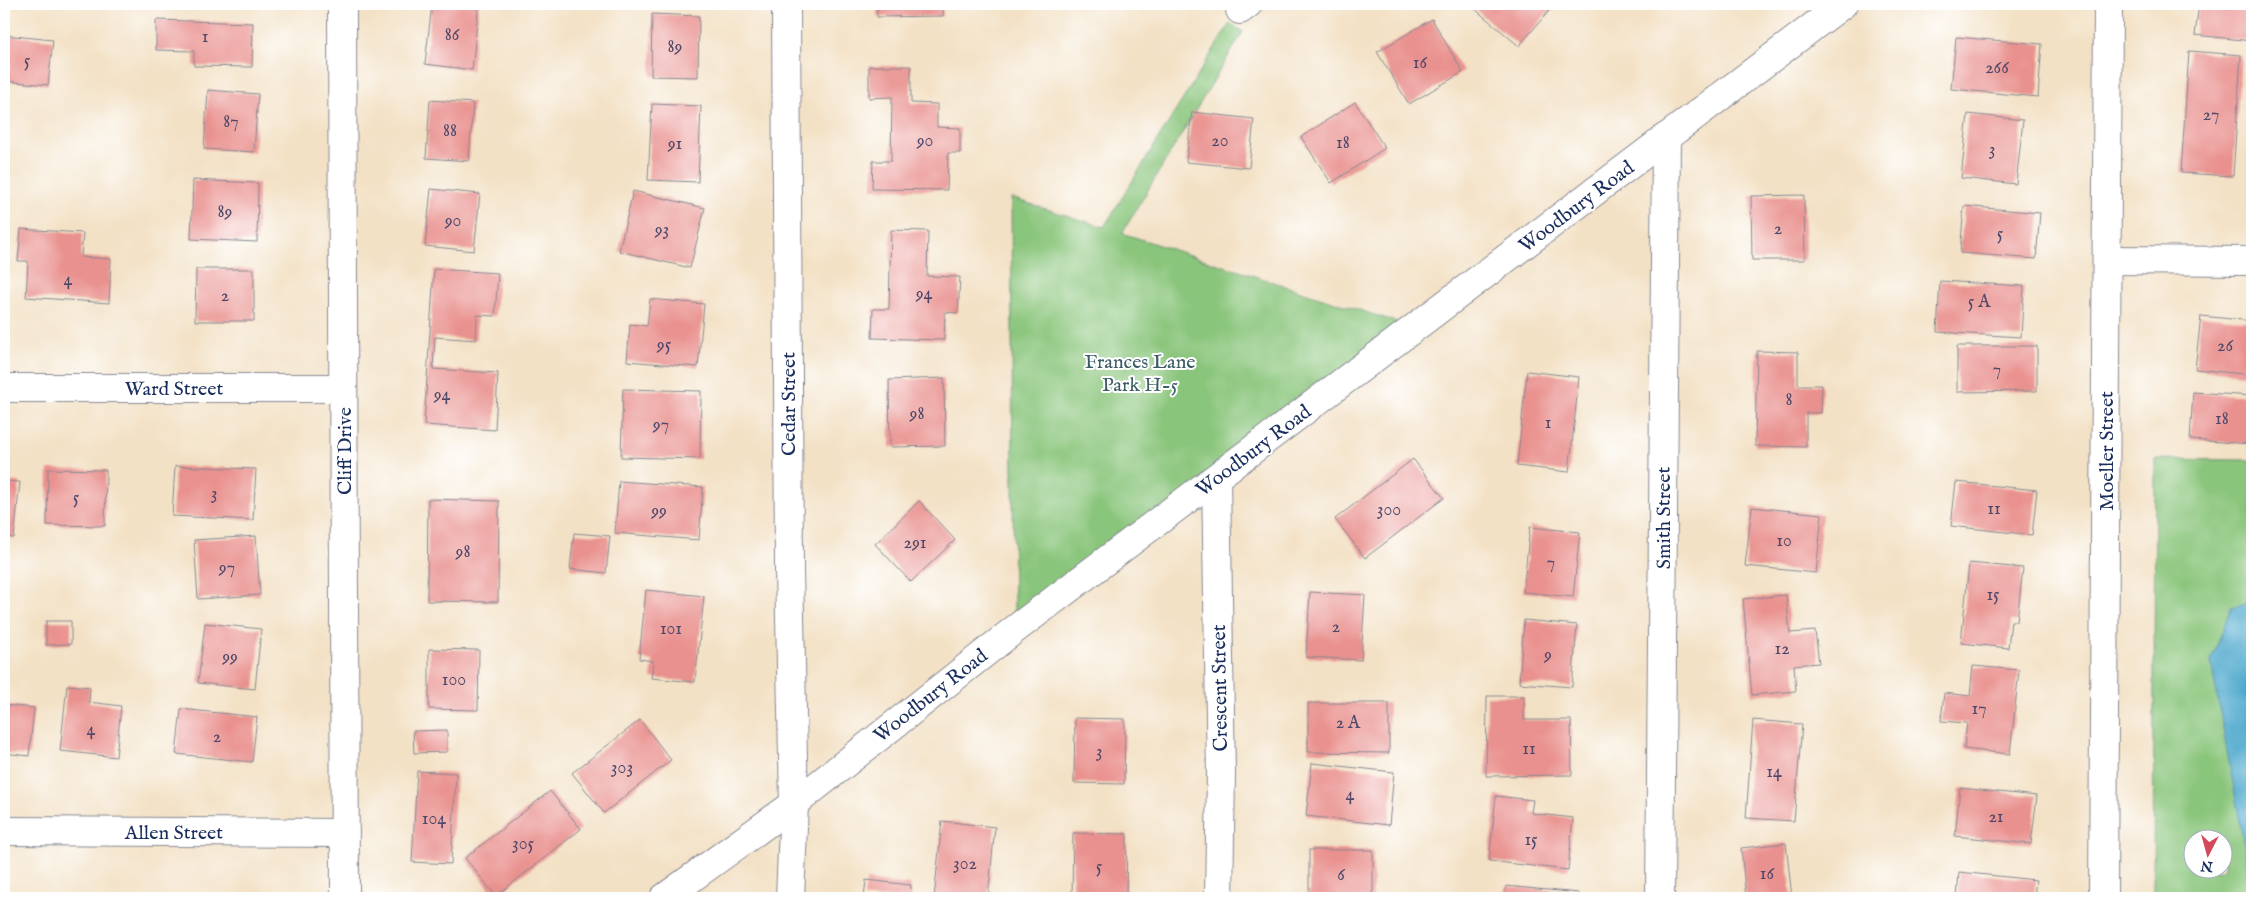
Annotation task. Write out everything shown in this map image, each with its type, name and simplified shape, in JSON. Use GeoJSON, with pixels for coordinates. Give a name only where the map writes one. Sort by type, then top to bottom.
{"type":"FeatureCollection","features":[{"type":"Feature","properties":{"kind":"street","name":"Cliff Drive"},"geometry":{"type":"LineString","coordinates":[[342,4],[346,898]]}},
{"type":"Feature","properties":{"kind":"street","name":"Cedar Street"},"geometry":{"type":"LineString","coordinates":[[786,4],[788,560],[794,804],[790,898]]}},
{"type":"Feature","properties":{"kind":"street","name":"Woodbury Road"},"geometry":{"type":"LineString","coordinates":[[664,898],[794,804],[1014,630],[1843,4]]}},
{"type":"Feature","properties":{"kind":"street","name":"Moeller Street"},"geometry":{"type":"LineString","coordinates":[[2103,898],[2108,4]]}},
{"type":"Feature","properties":{"kind":"street","name":"Smith Street"},"geometry":{"type":"LineString","coordinates":[[1660,898],[1666,137]]}},
{"type":"Feature","properties":{"kind":"street"},"geometry":{"type":"LineString","coordinates":[[2107,260],[2252,261]]}},
{"type":"Feature","properties":{"kind":"street","name":"Ward Street"},"geometry":{"type":"LineString","coordinates":[[4,388],[343,388]]}},
{"type":"Feature","properties":{"kind":"street","name":"Crescent Street"},"geometry":{"type":"LineString","coordinates":[[1216,478],[1220,775],[1219,898]]}},
{"type":"Feature","properties":{"kind":"street","name":"Allen Street"},"geometry":{"type":"LineString","coordinates":[[4,831],[345,833]]}},
{"type":"Feature","properties":{"kind":"green space","name":"Frances Lane Park H-5"},"geometry":{"type":"Polygon","coordinates":[[[1230,23],[1243,32],[1122,233],[1415,328],[1014,630],[1011,198],[1104,227],[1230,23]]]}},
{"type":"Feature","properties":{"kind":"green space"},"geometry":{"type":"Polygon","coordinates":[[[2155,459],[2252,460],[2252,898],[2153,898],[2155,459]]]}},
{"type":"Feature","properties":{"kind":"water"},"geometry":{"type":"Polygon","coordinates":[[[2252,602],[2252,889],[2211,662],[2231,607],[2252,602]]]}},
{"type":"Feature","properties":{"kind":"building"},"geometry":{"type":"Polygon","coordinates":[[[432,4],[479,4],[472,70],[425,64],[432,4]]]}},
{"type":"Feature","properties":{"kind":"building"},"geometry":{"type":"Polygon","coordinates":[[[877,4],[943,4],[943,16],[877,17],[877,4]]]}},
{"type":"Feature","properties":{"kind":"building"},"geometry":{"type":"Polygon","coordinates":[[[1469,4],[1555,4],[1519,46],[1469,4]]]}},
{"type":"Feature","properties":{"kind":"building"},"geometry":{"type":"Polygon","coordinates":[[[2199,4],[2252,4],[2252,41],[2195,35],[2199,4]]]}},
{"type":"Feature","properties":{"kind":"building"},"geometry":{"type":"Polygon","coordinates":[[[652,14],[699,16],[698,77],[651,76],[652,14]]]}},
{"type":"Feature","properties":{"kind":"building"},"geometry":{"type":"Polygon","coordinates":[[[1432,19],[1463,72],[1409,104],[1377,52],[1432,19]]]}},
{"type":"Feature","properties":{"kind":"building"},"geometry":{"type":"Polygon","coordinates":[[[156,20],[253,23],[252,67],[194,66],[194,51],[156,50],[156,20]]]}},
{"type":"Feature","properties":{"kind":"building"},"geometry":{"type":"Polygon","coordinates":[[[4,35],[53,40],[48,85],[4,81],[4,35]]]}},
{"type":"Feature","properties":{"kind":"building"},"geometry":{"type":"Polygon","coordinates":[[[1956,37],[2042,44],[2038,97],[1951,89],[1956,37]]]}},
{"type":"Feature","properties":{"kind":"building"},"geometry":{"type":"Polygon","coordinates":[[[2189,51],[2241,55],[2233,176],[2181,173],[2189,51]]]}},
{"type":"Feature","properties":{"kind":"building"},"geometry":{"type":"Polygon","coordinates":[[[869,66],[911,66],[911,103],[937,104],[937,127],[960,128],[960,153],[948,153],[947,190],[872,189],[873,161],[891,161],[892,97],[869,98],[869,66]]]}},
{"type":"Feature","properties":{"kind":"building"},"geometry":{"type":"Polygon","coordinates":[[[208,90],[258,94],[254,152],[204,149],[208,90]]]}},
{"type":"Feature","properties":{"kind":"building"},"geometry":{"type":"Polygon","coordinates":[[[430,100],[473,103],[469,161],[426,158],[430,100]]]}},
{"type":"Feature","properties":{"kind":"building"},"geometry":{"type":"Polygon","coordinates":[[[1355,102],[1385,148],[1331,183],[1301,137],[1355,102]]]}},
{"type":"Feature","properties":{"kind":"building"},"geometry":{"type":"Polygon","coordinates":[[[652,104],[701,106],[698,182],[648,180],[652,104]]]}},
{"type":"Feature","properties":{"kind":"building"},"geometry":{"type":"Polygon","coordinates":[[[1192,112],[1254,119],[1249,168],[1186,162],[1192,112]]]}},
{"type":"Feature","properties":{"kind":"building"},"geometry":{"type":"Polygon","coordinates":[[[1968,114],[2023,120],[2016,184],[1961,178],[1968,114]]]}},
{"type":"Feature","properties":{"kind":"building"},"geometry":{"type":"Polygon","coordinates":[[[193,180],[258,183],[257,242],[191,239],[193,180]]]}},
{"type":"Feature","properties":{"kind":"building"},"geometry":{"type":"Polygon","coordinates":[[[431,189],[480,194],[474,251],[425,246],[431,189]]]}},
{"type":"Feature","properties":{"kind":"building"},"geometry":{"type":"Polygon","coordinates":[[[633,191],[705,208],[690,268],[619,251],[633,191]]]}},
{"type":"Feature","properties":{"kind":"building"},"geometry":{"type":"Polygon","coordinates":[[[1804,195],[1805,260],[1752,260],[1751,196],[1804,195]]]}},
{"type":"Feature","properties":{"kind":"building"},"geometry":{"type":"Polygon","coordinates":[[[1964,206],[2040,213],[2036,259],[1960,253],[1964,206]]]}},
{"type":"Feature","properties":{"kind":"building"},"geometry":{"type":"Polygon","coordinates":[[[21,229],[83,233],[81,257],[111,259],[109,303],[26,297],[28,261],[18,261],[21,229]]]}},
{"type":"Feature","properties":{"kind":"building"},"geometry":{"type":"Polygon","coordinates":[[[891,230],[928,231],[927,276],[960,277],[958,313],[945,312],[944,340],[872,338],[873,309],[889,309],[891,230]]]}},
{"type":"Feature","properties":{"kind":"building"},"geometry":{"type":"Polygon","coordinates":[[[196,269],[254,269],[254,321],[195,321],[196,269]]]}},
{"type":"Feature","properties":{"kind":"building"},"geometry":{"type":"Polygon","coordinates":[[[434,269],[498,273],[495,316],[477,315],[476,340],[435,337],[433,369],[498,373],[495,430],[424,425],[434,269]]]}},
{"type":"Feature","properties":{"kind":"building"},"geometry":{"type":"Polygon","coordinates":[[[1940,281],[2024,286],[2021,337],[1937,332],[1940,281]]]}},
{"type":"Feature","properties":{"kind":"building"},"geometry":{"type":"Polygon","coordinates":[[[650,299],[704,304],[698,367],[627,361],[630,324],[647,326],[650,299]]]}},
{"type":"Feature","properties":{"kind":"building"},"geometry":{"type":"Polygon","coordinates":[[[2201,316],[2252,321],[2252,375],[2195,369],[2201,316]]]}},
{"type":"Feature","properties":{"kind":"building"},"geometry":{"type":"Polygon","coordinates":[[[1957,346],[2037,346],[2037,391],[1957,392],[1957,346]]]}},
{"type":"Feature","properties":{"kind":"building"},"geometry":{"type":"Polygon","coordinates":[[[1757,351],[1798,352],[1798,385],[1822,385],[1821,413],[1806,413],[1806,447],[1755,446],[1757,351]]]}},
{"type":"Feature","properties":{"kind":"building"},"geometry":{"type":"Polygon","coordinates":[[[1527,371],[1579,377],[1569,472],[1517,466],[1527,371]]]}},
{"type":"Feature","properties":{"kind":"building"},"geometry":{"type":"Polygon","coordinates":[[[944,378],[945,446],[890,447],[889,380],[944,378]]]}},
{"type":"Feature","properties":{"kind":"building"},"geometry":{"type":"Polygon","coordinates":[[[623,389],[701,391],[700,459],[621,457],[623,389]]]}},
{"type":"Feature","properties":{"kind":"building"},"geometry":{"type":"Polygon","coordinates":[[[2193,392],[2252,396],[2252,444],[2190,440],[2193,392]]]}},
{"type":"Feature","properties":{"kind":"building"},"geometry":{"type":"Polygon","coordinates":[[[1413,459],[1444,498],[1365,558],[1335,519],[1413,459]]]}},
{"type":"Feature","properties":{"kind":"building"},"geometry":{"type":"Polygon","coordinates":[[[175,466],[256,469],[253,520],[172,516],[175,466]]]}},
{"type":"Feature","properties":{"kind":"building"},"geometry":{"type":"Polygon","coordinates":[[[48,469],[106,470],[105,526],[47,525],[48,469]]]}},
{"type":"Feature","properties":{"kind":"building"},"geometry":{"type":"Polygon","coordinates":[[[4,481],[20,482],[14,538],[4,537],[4,481]]]}},
{"type":"Feature","properties":{"kind":"building"},"geometry":{"type":"Polygon","coordinates":[[[619,481],[703,487],[699,540],[615,533],[619,481]]]}},
{"type":"Feature","properties":{"kind":"building"},"geometry":{"type":"Polygon","coordinates":[[[1956,482],[2037,490],[2032,535],[1951,526],[1956,482]]]}},
{"type":"Feature","properties":{"kind":"building"},"geometry":{"type":"Polygon","coordinates":[[[428,499],[499,501],[498,602],[427,601],[428,499]]]}},
{"type":"Feature","properties":{"kind":"building"},"geometry":{"type":"Polygon","coordinates":[[[919,501],[955,540],[911,582],[875,544],[919,501]]]}},
{"type":"Feature","properties":{"kind":"building"},"geometry":{"type":"Polygon","coordinates":[[[1752,507],[1822,514],[1816,573],[1745,566],[1752,507]]]}},
{"type":"Feature","properties":{"kind":"building"},"geometry":{"type":"Polygon","coordinates":[[[1530,527],[1580,532],[1573,597],[1523,592],[1530,527]]]}},
{"type":"Feature","properties":{"kind":"building"},"geometry":{"type":"Polygon","coordinates":[[[574,533],[610,536],[606,573],[570,569],[574,533]]]}},
{"type":"Feature","properties":{"kind":"building"},"geometry":{"type":"Polygon","coordinates":[[[256,536],[260,595],[198,599],[194,540],[256,536]]]}},
{"type":"Feature","properties":{"kind":"building"},"geometry":{"type":"Polygon","coordinates":[[[1969,563],[2023,568],[2017,621],[2011,621],[2008,648],[1961,643],[1969,563]]]}},
{"type":"Feature","properties":{"kind":"building"},"geometry":{"type":"Polygon","coordinates":[[[646,590],[704,596],[695,682],[651,678],[653,661],[639,659],[646,590]]]}},
{"type":"Feature","properties":{"kind":"building"},"geometry":{"type":"Polygon","coordinates":[[[1310,592],[1365,595],[1361,660],[1306,657],[1310,592]]]}},
{"type":"Feature","properties":{"kind":"building"},"geometry":{"type":"Polygon","coordinates":[[[1786,595],[1790,633],[1815,631],[1819,663],[1794,665],[1796,691],[1752,695],[1743,599],[1786,595]]]}},
{"type":"Feature","properties":{"kind":"building"},"geometry":{"type":"Polygon","coordinates":[[[1524,620],[1577,625],[1572,687],[1519,683],[1524,620]]]}},
{"type":"Feature","properties":{"kind":"building"},"geometry":{"type":"Polygon","coordinates":[[[46,621],[71,621],[71,644],[46,645],[46,621]]]}},
{"type":"Feature","properties":{"kind":"building"},"geometry":{"type":"Polygon","coordinates":[[[205,623],[261,629],[255,689],[198,683],[205,623]]]}},
{"type":"Feature","properties":{"kind":"building"},"geometry":{"type":"Polygon","coordinates":[[[429,649],[479,650],[478,710],[429,709],[429,649]]]}},
{"type":"Feature","properties":{"kind":"building"},"geometry":{"type":"Polygon","coordinates":[[[1973,666],[2019,670],[2010,754],[1964,749],[1967,723],[1941,721],[1944,693],[1970,696],[1973,666]]]}},
{"type":"Feature","properties":{"kind":"building"},"geometry":{"type":"Polygon","coordinates":[[[67,685],[90,687],[89,702],[121,706],[116,757],[60,751],[67,685]]]}},
{"type":"Feature","properties":{"kind":"building"},"geometry":{"type":"Polygon","coordinates":[[[1487,696],[1524,696],[1524,720],[1571,720],[1572,775],[1486,776],[1487,696]]]}},
{"type":"Feature","properties":{"kind":"building"},"geometry":{"type":"Polygon","coordinates":[[[1308,703],[1389,703],[1389,753],[1308,752],[1308,703]]]}},
{"type":"Feature","properties":{"kind":"building"},"geometry":{"type":"Polygon","coordinates":[[[4,705],[34,708],[29,756],[4,753],[4,705]]]}},
{"type":"Feature","properties":{"kind":"building"},"geometry":{"type":"Polygon","coordinates":[[[181,709],[257,717],[252,762],[176,754],[181,709]]]}},
{"type":"Feature","properties":{"kind":"building"},"geometry":{"type":"Polygon","coordinates":[[[1075,718],[1125,719],[1124,784],[1074,783],[1075,718]]]}},
{"type":"Feature","properties":{"kind":"building"},"geometry":{"type":"Polygon","coordinates":[[[640,720],[671,760],[604,813],[572,773],[640,720]]]}},
{"type":"Feature","properties":{"kind":"building"},"geometry":{"type":"Polygon","coordinates":[[[1753,720],[1802,724],[1794,821],[1746,818],[1753,720]]]}},
{"type":"Feature","properties":{"kind":"building"},"geometry":{"type":"Polygon","coordinates":[[[447,730],[447,752],[414,753],[413,731],[447,730]]]}},
{"type":"Feature","properties":{"kind":"building"},"geometry":{"type":"Polygon","coordinates":[[[1312,763],[1394,772],[1389,825],[1306,816],[1312,763]]]}},
{"type":"Feature","properties":{"kind":"building"},"geometry":{"type":"Polygon","coordinates":[[[417,771],[456,773],[451,864],[412,862],[417,771]]]}},
{"type":"Feature","properties":{"kind":"building"},"geometry":{"type":"Polygon","coordinates":[[[1960,788],[2037,796],[2031,844],[1955,836],[1960,788]]]}},
{"type":"Feature","properties":{"kind":"building"},"geometry":{"type":"Polygon","coordinates":[[[550,791],[581,829],[496,896],[465,858],[550,791]]]}},
{"type":"Feature","properties":{"kind":"building"},"geometry":{"type":"Polygon","coordinates":[[[1496,796],[1533,800],[1531,813],[1573,818],[1568,870],[1489,861],[1496,796]]]}},
{"type":"Feature","properties":{"kind":"building"},"geometry":{"type":"Polygon","coordinates":[[[942,821],[995,827],[988,898],[934,898],[942,821]]]}},
{"type":"Feature","properties":{"kind":"building"},"geometry":{"type":"Polygon","coordinates":[[[1073,833],[1127,834],[1126,898],[1072,898],[1073,833]]]}},
{"type":"Feature","properties":{"kind":"building"},"geometry":{"type":"Polygon","coordinates":[[[1786,843],[1792,898],[1746,898],[1741,848],[1786,843]]]}},
{"type":"Feature","properties":{"kind":"building"},"geometry":{"type":"Polygon","coordinates":[[[1309,850],[1373,850],[1373,898],[1309,898],[1309,850]]]}},
{"type":"Feature","properties":{"kind":"building"},"geometry":{"type":"Polygon","coordinates":[[[1959,872],[2036,880],[2034,898],[1957,898],[1959,872]]]}},
{"type":"Feature","properties":{"kind":"building"},"geometry":{"type":"Polygon","coordinates":[[[866,880],[911,885],[910,898],[864,898],[866,880]]]}},
{"type":"Feature","properties":{"kind":"building"},"geometry":{"type":"Polygon","coordinates":[[[1506,886],[1579,893],[1578,898],[1505,898],[1506,886]]]}}]}
